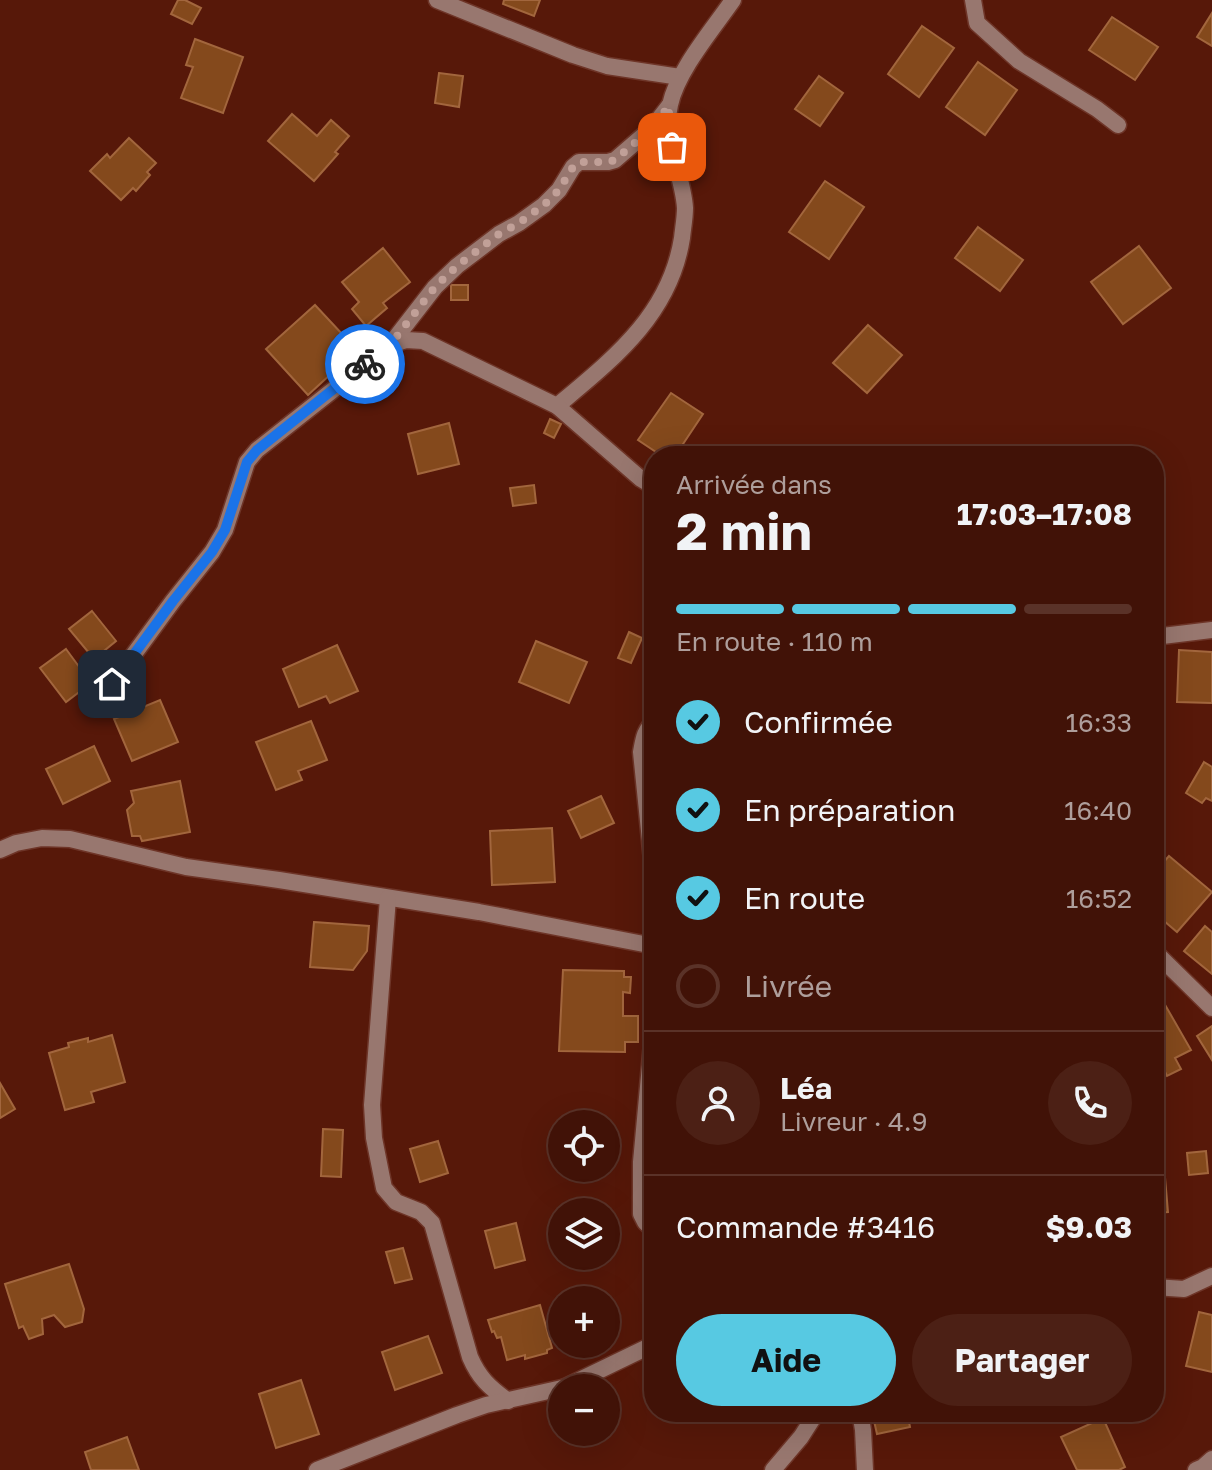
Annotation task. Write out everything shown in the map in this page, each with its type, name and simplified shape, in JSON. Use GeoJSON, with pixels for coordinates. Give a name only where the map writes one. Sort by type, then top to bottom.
{"type":"FeatureCollection","features":[{"type":"Feature","properties":{"kind":"street"},"geometry":{"type":"LineString","coordinates":[[437,0],[607,66],[680,77]]}},
{"type":"Feature","properties":{"kind":"street"},"geometry":{"type":"LineString","coordinates":[[112,684],[212,552],[225,530],[247,462],[257,450],[390,345],[435,287],[499,234],[544,205],[579,162],[615,160],[652,128],[669,106],[680,77],[733,0]]}},
{"type":"Feature","properties":{"kind":"street"},"geometry":{"type":"LineString","coordinates":[[973,0],[977,23],[1019,61],[1118,125]]}},
{"type":"Feature","properties":{"kind":"street"},"geometry":{"type":"LineString","coordinates":[[557,406],[599,371],[650,317],[665,293],[678,261],[685,206],[669,129],[669,106]]}},
{"type":"Feature","properties":{"kind":"street"},"geometry":{"type":"LineString","coordinates":[[390,345],[406,340],[423,341],[557,406],[644,481]]}},
{"type":"Feature","properties":{"kind":"street"},"geometry":{"type":"LineString","coordinates":[[1164,636],[1212,630]]}},
{"type":"Feature","properties":{"kind":"street"},"geometry":{"type":"LineString","coordinates":[[644,736],[641,752],[644,782]]}},
{"type":"Feature","properties":{"kind":"street"},"geometry":{"type":"LineString","coordinates":[[0,850],[42,838],[70,839],[186,867],[479,912],[644,944]]}},
{"type":"Feature","properties":{"kind":"street"},"geometry":{"type":"LineString","coordinates":[[388,898],[372,1105],[374,1138],[384,1188],[396,1202],[421,1212],[432,1223],[470,1357],[478,1374],[508,1401]]}},
{"type":"Feature","properties":{"kind":"street"},"geometry":{"type":"LineString","coordinates":[[1164,961],[1212,1008]]}},
{"type":"Feature","properties":{"kind":"street"},"geometry":{"type":"LineString","coordinates":[[644,1130],[641,1162],[641,1214],[644,1220]]}},
{"type":"Feature","properties":{"kind":"street"},"geometry":{"type":"LineString","coordinates":[[1164,1288],[1184,1289],[1212,1276]]}},
{"type":"Feature","properties":{"kind":"street"},"geometry":{"type":"LineString","coordinates":[[591,1374],[644,1349]]}},
{"type":"Feature","properties":{"kind":"street"},"geometry":{"type":"LineString","coordinates":[[317,1470],[457,1415],[548,1391]]}},
{"type":"Feature","properties":{"kind":"street"},"geometry":{"type":"LineString","coordinates":[[773,1470],[811,1422]]}},
{"type":"Feature","properties":{"kind":"street"},"geometry":{"type":"LineString","coordinates":[[861,1422],[865,1470]]}},
{"type":"Feature","properties":{"kind":"street"},"geometry":{"type":"LineString","coordinates":[[1196,1470],[1212,1459]]}},
{"type":"Feature","properties":{"kind":"building"},"geometry":{"type":"Polygon","coordinates":[[[178,0],[201,8],[192,24],[171,14],[178,0]]]}},
{"type":"Feature","properties":{"kind":"building"},"geometry":{"type":"Polygon","coordinates":[[[504,0],[540,0],[534,16],[503,4],[504,0]]]}},
{"type":"Feature","properties":{"kind":"building"},"geometry":{"type":"Polygon","coordinates":[[[1212,13],[1212,46],[1197,37],[1212,13]]]}},
{"type":"Feature","properties":{"kind":"building"},"geometry":{"type":"Polygon","coordinates":[[[1112,17],[1158,47],[1135,80],[1089,50],[1112,17]]]}},
{"type":"Feature","properties":{"kind":"building"},"geometry":{"type":"Polygon","coordinates":[[[922,26],[954,48],[919,97],[888,74],[922,26]]]}},
{"type":"Feature","properties":{"kind":"building"},"geometry":{"type":"Polygon","coordinates":[[[195,39],[243,57],[223,113],[181,98],[193,67],[186,65],[195,39]]]}},
{"type":"Feature","properties":{"kind":"building"},"geometry":{"type":"Polygon","coordinates":[[[978,62],[1017,90],[985,135],[946,107],[978,62]]]}},
{"type":"Feature","properties":{"kind":"building"},"geometry":{"type":"Polygon","coordinates":[[[439,73],[463,76],[459,107],[435,103],[439,73]]]}},
{"type":"Feature","properties":{"kind":"building"},"geometry":{"type":"Polygon","coordinates":[[[819,76],[843,93],[820,126],[795,109],[819,76]]]}},
{"type":"Feature","properties":{"kind":"building"},"geometry":{"type":"Polygon","coordinates":[[[292,114],[317,136],[331,120],[349,136],[314,181],[268,141],[292,114]]]}},
{"type":"Feature","properties":{"kind":"building"},"geometry":{"type":"Polygon","coordinates":[[[129,138],[156,163],[136,191],[133,188],[121,200],[90,171],[107,154],[110,158],[129,138]]]}},
{"type":"Feature","properties":{"kind":"building"},"geometry":{"type":"Polygon","coordinates":[[[825,181],[864,207],[829,259],[789,232],[825,181]]]}},
{"type":"Feature","properties":{"kind":"building"},"geometry":{"type":"Polygon","coordinates":[[[978,227],[1023,260],[1000,291],[955,258],[978,227]]]}},
{"type":"Feature","properties":{"kind":"building"},"geometry":{"type":"Polygon","coordinates":[[[1139,246],[1171,288],[1123,324],[1091,282],[1139,246]]]}},
{"type":"Feature","properties":{"kind":"building"},"geometry":{"type":"Polygon","coordinates":[[[383,248],[410,282],[383,303],[387,308],[366,326],[352,309],[359,302],[342,282],[383,248]]]}},
{"type":"Feature","properties":{"kind":"building"},"geometry":{"type":"Polygon","coordinates":[[[451,285],[468,285],[468,300],[451,300],[451,285]]]}},
{"type":"Feature","properties":{"kind":"building"},"geometry":{"type":"Polygon","coordinates":[[[315,305],[357,350],[308,395],[266,349],[315,305]]]}},
{"type":"Feature","properties":{"kind":"building"},"geometry":{"type":"Polygon","coordinates":[[[868,325],[902,355],[867,393],[833,363],[868,325]]]}},
{"type":"Feature","properties":{"kind":"building"},"geometry":{"type":"Polygon","coordinates":[[[671,393],[703,414],[682,446],[647,446],[638,440],[671,393]]]}},
{"type":"Feature","properties":{"kind":"building"},"geometry":{"type":"Polygon","coordinates":[[[550,419],[561,424],[554,438],[544,433],[550,419]]]}},
{"type":"Feature","properties":{"kind":"building"},"geometry":{"type":"Polygon","coordinates":[[[449,423],[459,464],[418,474],[408,434],[449,423]]]}},
{"type":"Feature","properties":{"kind":"building"},"geometry":{"type":"Polygon","coordinates":[[[534,485],[536,503],[513,506],[510,488],[534,485]]]}},
{"type":"Feature","properties":{"kind":"building"},"geometry":{"type":"Polygon","coordinates":[[[92,611],[116,641],[94,659],[69,629],[92,611]]]}},
{"type":"Feature","properties":{"kind":"building"},"geometry":{"type":"Polygon","coordinates":[[[629,632],[642,638],[631,663],[618,658],[629,632]]]}},
{"type":"Feature","properties":{"kind":"building"},"geometry":{"type":"Polygon","coordinates":[[[536,641],[587,662],[569,703],[519,682],[536,641]]]}},
{"type":"Feature","properties":{"kind":"building"},"geometry":{"type":"Polygon","coordinates":[[[337,645],[358,691],[330,703],[326,696],[299,707],[283,669],[337,645]]]}},
{"type":"Feature","properties":{"kind":"building"},"geometry":{"type":"Polygon","coordinates":[[[66,649],[91,683],[66,702],[40,668],[66,649]]]}},
{"type":"Feature","properties":{"kind":"building"},"geometry":{"type":"Polygon","coordinates":[[[1179,650],[1212,652],[1212,703],[1177,702],[1179,650]]]}},
{"type":"Feature","properties":{"kind":"building"},"geometry":{"type":"Polygon","coordinates":[[[160,700],[178,742],[132,761],[114,719],[160,700]]]}},
{"type":"Feature","properties":{"kind":"building"},"geometry":{"type":"Polygon","coordinates":[[[311,721],[327,760],[298,771],[302,780],[276,790],[256,742],[311,721]]]}},
{"type":"Feature","properties":{"kind":"building"},"geometry":{"type":"Polygon","coordinates":[[[94,746],[110,781],[63,804],[46,769],[94,746]]]}},
{"type":"Feature","properties":{"kind":"building"},"geometry":{"type":"Polygon","coordinates":[[[1204,762],[1212,767],[1212,801],[1206,798],[1202,803],[1186,793],[1204,762]]]}},
{"type":"Feature","properties":{"kind":"building"},"geometry":{"type":"Polygon","coordinates":[[[180,781],[190,832],[142,841],[140,836],[132,836],[127,810],[134,803],[131,791],[180,781]]]}},
{"type":"Feature","properties":{"kind":"building"},"geometry":{"type":"Polygon","coordinates":[[[601,796],[614,823],[581,838],[568,811],[601,796]]]}},
{"type":"Feature","properties":{"kind":"building"},"geometry":{"type":"Polygon","coordinates":[[[552,828],[555,882],[492,885],[490,831],[552,828]]]}},
{"type":"Feature","properties":{"kind":"building"},"geometry":{"type":"Polygon","coordinates":[[[1169,856],[1212,892],[1177,932],[1164,921],[1164,862],[1169,856]]]}},
{"type":"Feature","properties":{"kind":"building"},"geometry":{"type":"Polygon","coordinates":[[[314,922],[369,926],[367,951],[353,970],[310,967],[314,922]]]}},
{"type":"Feature","properties":{"kind":"building"},"geometry":{"type":"Polygon","coordinates":[[[1205,926],[1212,932],[1212,974],[1184,951],[1205,926]]]}},
{"type":"Feature","properties":{"kind":"building"},"geometry":{"type":"Polygon","coordinates":[[[563,970],[624,971],[624,977],[631,977],[630,993],[623,992],[623,1016],[638,1016],[638,1042],[625,1042],[625,1052],[559,1051],[563,970]]]}},
{"type":"Feature","properties":{"kind":"building"},"geometry":{"type":"Polygon","coordinates":[[[1164,1003],[1191,1050],[1175,1058],[1181,1069],[1167,1076],[1164,1070],[1164,1003]]]}},
{"type":"Feature","properties":{"kind":"building"},"geometry":{"type":"Polygon","coordinates":[[[1212,1026],[1212,1060],[1197,1036],[1212,1026]]]}},
{"type":"Feature","properties":{"kind":"building"},"geometry":{"type":"Polygon","coordinates":[[[112,1035],[125,1082],[91,1092],[94,1102],[65,1110],[49,1053],[69,1047],[68,1043],[88,1038],[88,1042],[112,1035]]]}},
{"type":"Feature","properties":{"kind":"building"},"geometry":{"type":"Polygon","coordinates":[[[0,1083],[15,1109],[0,1118],[0,1083]]]}},
{"type":"Feature","properties":{"kind":"building"},"geometry":{"type":"Polygon","coordinates":[[[323,1129],[343,1130],[341,1177],[321,1176],[323,1129]]]}},
{"type":"Feature","properties":{"kind":"building"},"geometry":{"type":"Polygon","coordinates":[[[438,1141],[448,1173],[420,1182],[410,1149],[438,1141]]]}},
{"type":"Feature","properties":{"kind":"building"},"geometry":{"type":"Polygon","coordinates":[[[1206,1151],[1208,1173],[1189,1175],[1187,1153],[1206,1151]]]}},
{"type":"Feature","properties":{"kind":"building"},"geometry":{"type":"Polygon","coordinates":[[[1164,1166],[1168,1212],[1164,1212],[1164,1166]]]}},
{"type":"Feature","properties":{"kind":"building"},"geometry":{"type":"Polygon","coordinates":[[[516,1223],[525,1260],[495,1268],[485,1231],[516,1223]]]}},
{"type":"Feature","properties":{"kind":"building"},"geometry":{"type":"Polygon","coordinates":[[[403,1248],[412,1279],[395,1283],[386,1252],[403,1248]]]}},
{"type":"Feature","properties":{"kind":"building"},"geometry":{"type":"Polygon","coordinates":[[[69,1264],[84,1309],[82,1322],[65,1327],[54,1315],[42,1319],[43,1334],[29,1339],[23,1326],[19,1328],[5,1284],[69,1264]]]}},
{"type":"Feature","properties":{"kind":"building"},"geometry":{"type":"Polygon","coordinates":[[[540,1305],[548,1334],[547,1353],[507,1360],[501,1337],[497,1338],[492,1332],[488,1320],[540,1305]]]}},
{"type":"Feature","properties":{"kind":"building"},"geometry":{"type":"Polygon","coordinates":[[[1199,1312],[1212,1315],[1212,1372],[1186,1366],[1199,1312]]]}},
{"type":"Feature","properties":{"kind":"building"},"geometry":{"type":"Polygon","coordinates":[[[428,1336],[442,1373],[395,1390],[382,1352],[428,1336]]]}},
{"type":"Feature","properties":{"kind":"building"},"geometry":{"type":"Polygon","coordinates":[[[301,1380],[319,1434],[276,1448],[259,1394],[301,1380]]]}},
{"type":"Feature","properties":{"kind":"building"},"geometry":{"type":"Polygon","coordinates":[[[874,1422],[909,1422],[910,1427],[877,1434],[874,1422]]]}},
{"type":"Feature","properties":{"kind":"building"},"geometry":{"type":"Polygon","coordinates":[[[1094,1422],[1105,1422],[1125,1467],[1119,1470],[1077,1470],[1061,1437],[1094,1422]]]}},
{"type":"Feature","properties":{"kind":"building"},"geometry":{"type":"Polygon","coordinates":[[[127,1437],[139,1470],[91,1470],[85,1452],[127,1437]]]}},
{"type":"Feature","properties":{"kind":"way so far"},"geometry":{"type":"LineString","coordinates":[[365,364],[390,345],[435,287],[457,266],[544,205],[579,162],[615,160],[652,128],[669,106],[672,147]]}},
{"type":"Feature","properties":{"kind":"route"},"geometry":{"type":"LineString","coordinates":[[112,684],[212,552],[225,530],[247,462],[257,450],[365,364]]}}]}
